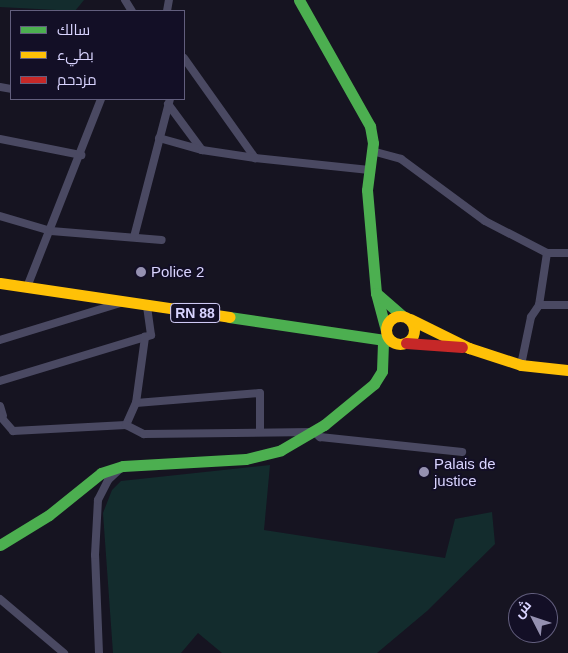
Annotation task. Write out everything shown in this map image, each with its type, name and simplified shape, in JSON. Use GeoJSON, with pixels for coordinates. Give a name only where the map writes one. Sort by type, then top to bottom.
{"type":"FeatureCollection","features":[{"type":"Feature","properties":{"kind":"street"},"geometry":{"type":"LineString","coordinates":[[299,0],[370,126],[372,151],[368,170],[376,293],[387,337]]}},
{"type":"Feature","properties":{"kind":"street"},"geometry":{"type":"LineString","coordinates":[[185,59],[255,158]]}},
{"type":"Feature","properties":{"kind":"street"},"geometry":{"type":"LineString","coordinates":[[27,287],[81,155],[100,100]]}},
{"type":"Feature","properties":{"kind":"street"},"geometry":{"type":"LineString","coordinates":[[169,102],[202,150]]}},
{"type":"Feature","properties":{"kind":"street"},"geometry":{"type":"LineString","coordinates":[[134,237],[158,138],[169,102]]}},
{"type":"Feature","properties":{"kind":"street"},"geometry":{"type":"LineString","coordinates":[[158,138],[202,150],[255,158],[368,170]]}},
{"type":"Feature","properties":{"kind":"street"},"geometry":{"type":"LineString","coordinates":[[0,139],[81,155]]}},
{"type":"Feature","properties":{"kind":"street"},"geometry":{"type":"LineString","coordinates":[[372,151],[401,159],[485,221],[547,253],[568,253]]}},
{"type":"Feature","properties":{"kind":"street"},"geometry":{"type":"LineString","coordinates":[[0,216],[51,231],[162,240]]}},
{"type":"Feature","properties":{"kind":"street"},"geometry":{"type":"LineString","coordinates":[[521,365],[531,317],[539,305],[547,253]]}},
{"type":"Feature","properties":{"kind":"street","name":"RN 88"},"geometry":{"type":"LineString","coordinates":[[0,283],[122,302],[387,337]]}},
{"type":"Feature","properties":{"kind":"street"},"geometry":{"type":"LineString","coordinates":[[376,293],[406,317],[469,348],[521,365],[568,370]]}},
{"type":"Feature","properties":{"kind":"street"},"geometry":{"type":"LineString","coordinates":[[0,340],[122,302]]}},
{"type":"Feature","properties":{"kind":"street"},"geometry":{"type":"LineString","coordinates":[[0,381],[151,335],[147,305]]}},
{"type":"Feature","properties":{"kind":"street"},"geometry":{"type":"LineString","coordinates":[[539,305],[568,305]]}},
{"type":"Feature","properties":{"kind":"street"},"geometry":{"type":"LineString","coordinates":[[0,545],[49,515],[88,480],[123,466],[246,460],[281,450],[314,432],[374,384],[382,371],[391,319],[406,317]]}},
{"type":"Feature","properties":{"kind":"street"},"geometry":{"type":"LineString","coordinates":[[406,317],[414,330],[406,343]]}},
{"type":"Feature","properties":{"kind":"street"},"geometry":{"type":"LineString","coordinates":[[126,426],[136,403],[145,337]]}},
{"type":"Feature","properties":{"kind":"street"},"geometry":{"type":"LineString","coordinates":[[387,337],[406,343],[469,348]]}},
{"type":"Feature","properties":{"kind":"street"},"geometry":{"type":"LineString","coordinates":[[136,403],[260,393],[260,432]]}},
{"type":"Feature","properties":{"kind":"street"},"geometry":{"type":"LineString","coordinates":[[0,406],[2,416],[13,431],[126,426],[144,434],[314,432],[320,437],[462,452]]}},
{"type":"Feature","properties":{"kind":"street"},"geometry":{"type":"LineString","coordinates":[[99,653],[96,554],[98,500],[108,480],[123,466]]}},
{"type":"Feature","properties":{"kind":"street"},"geometry":{"type":"LineString","coordinates":[[0,599],[64,653]]}},
{"type":"Feature","properties":{"kind":"green space"},"geometry":{"type":"Polygon","coordinates":[[[0,0],[84,0],[76,10],[0,7],[0,0]]]}},
{"type":"Feature","properties":{"kind":"green space"},"geometry":{"type":"Polygon","coordinates":[[[270,465],[264,530],[445,558],[455,519],[492,512],[495,544],[427,611],[377,653],[222,653],[198,633],[181,653],[113,653],[103,513],[112,490],[121,481],[270,465]]]}},
{"type":"Feature","properties":{"kind":"traffic: fast"},"geometry":{"type":"LineString","coordinates":[[299,0],[370,126],[373,143],[367,190],[376,293],[386,330]]}},
{"type":"Feature","properties":{"kind":"traffic: fast"},"geometry":{"type":"LineString","coordinates":[[376,293],[402,316]]}},
{"type":"Feature","properties":{"kind":"traffic: fast"},"geometry":{"type":"LineString","coordinates":[[229,317],[391,341]]}},
{"type":"Feature","properties":{"kind":"traffic: fast"},"geometry":{"type":"LineString","coordinates":[[0,545],[49,515],[101,473],[123,466],[246,459],[281,450],[324,425],[374,384],[382,371],[383,341]]}},
{"type":"Feature","properties":{"kind":"traffic: slow"},"geometry":{"type":"LineString","coordinates":[[0,283],[229,317]]}},
{"type":"Feature","properties":{"kind":"traffic: slow"},"geometry":{"type":"LineString","coordinates":[[400,316],[410,320],[414,330],[410,340],[400,344],[390,340],[386,330],[390,320],[400,316]]}},
{"type":"Feature","properties":{"kind":"traffic: slow"},"geometry":{"type":"LineString","coordinates":[[410,319],[469,348],[521,365],[568,370]]}},
{"type":"Feature","properties":{"kind":"traffic: jam"},"geometry":{"type":"LineString","coordinates":[[406,343],[462,347]]}},
{"type":"Feature","properties":{"kind":"place","name":"Police 2"},"geometry":{"type":"Point","coordinates":[141,272]}},
{"type":"Feature","properties":{"kind":"place","name":"Palais de justice"},"geometry":{"type":"Point","coordinates":[424,472]}}]}
